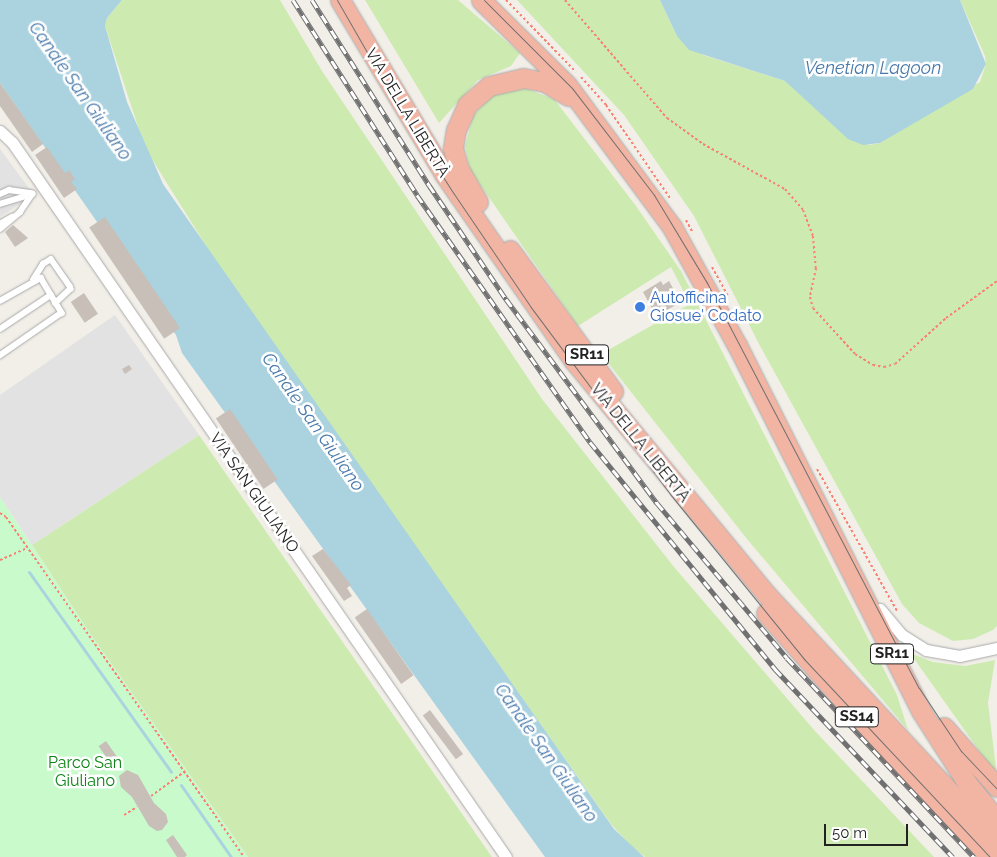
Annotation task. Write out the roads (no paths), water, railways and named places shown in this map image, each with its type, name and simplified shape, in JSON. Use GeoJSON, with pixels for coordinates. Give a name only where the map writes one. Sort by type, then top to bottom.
{"type":"FeatureCollection","features":[{"type":"Feature","properties":{"kind":"highway","name":"VIA DELLA LIBERTÀ"},"geometry":{"type":"LineString","coordinates":[[340,0],[444,174],[574,362],[706,523],[883,723],[997,844]]}},
{"type":"Feature","properties":{"kind":"highway","name":"SR11"},"geometry":{"type":"LineString","coordinates":[[481,0],[568,85],[612,142],[672,227],[696,268],[805,477],[922,711],[967,783],[997,820]]}},
{"type":"Feature","properties":{"kind":"highway","name":"SR11"},"geometry":{"type":"LineString","coordinates":[[612,142],[563,91],[545,82],[523,78],[489,86],[474,98],[461,115],[454,148],[465,181],[505,243],[656,450],[699,505],[883,723]]}},
{"type":"Feature","properties":{"kind":"highway","name":"SS14"},"geometry":{"type":"LineString","coordinates":[[574,362],[669,491],[785,635],[890,753],[990,857]]}},
{"type":"Feature","properties":{"kind":"highway"},"geometry":{"type":"LineString","coordinates":[[805,477],[880,609],[941,722],[970,760],[997,787]]}},
{"type":"Feature","properties":{"kind":"street"},"geometry":{"type":"LineString","coordinates":[[0,120],[12,142]]}},
{"type":"Feature","properties":{"kind":"street","name":"VIA SAN GIULIANO"},"geometry":{"type":"LineString","coordinates":[[0,131],[12,142],[506,857]]}},
{"type":"Feature","properties":{"kind":"street"},"geometry":{"type":"LineString","coordinates":[[880,609],[902,635],[926,650],[959,656],[997,648]]}},
{"type":"Feature","properties":{"kind":"lane"},"geometry":{"type":"LineString","coordinates":[[0,194],[8,190],[32,194]]}},
{"type":"Feature","properties":{"kind":"lane"},"geometry":{"type":"LineString","coordinates":[[0,204],[32,194]]}},
{"type":"Feature","properties":{"kind":"lane"},"geometry":{"type":"LineString","coordinates":[[0,229],[20,212],[32,194]]}},
{"type":"Feature","properties":{"kind":"lane"},"geometry":{"type":"LineString","coordinates":[[0,224],[20,212]]}},
{"type":"Feature","properties":{"kind":"lane"},"geometry":{"type":"LineString","coordinates":[[33,280],[43,264],[51,259],[70,286],[56,303]]}},
{"type":"Feature","properties":{"kind":"lane"},"geometry":{"type":"LineString","coordinates":[[0,301],[33,280],[41,278],[62,313],[0,356]]}},
{"type":"Feature","properties":{"kind":"lane"},"geometry":{"type":"LineString","coordinates":[[0,329],[51,295]]}},
{"type":"Feature","properties":{"kind":"water","name":"Canale San Giuliano"},"geometry":{"type":"Polygon","coordinates":[[[0,0],[122,0],[107,18],[105,26],[127,102],[163,184],[614,829],[644,857],[545,857],[182,353],[176,335],[0,83],[0,0]]]}},
{"type":"Feature","properties":{"kind":"water","name":"Venetian Lagoon"},"geometry":{"type":"Polygon","coordinates":[[[660,0],[960,0],[986,64],[973,89],[880,143],[863,145],[848,139],[785,81],[689,50],[677,36],[660,0]]]}},
{"type":"Feature","properties":{"kind":"waterway"},"geometry":{"type":"LineString","coordinates":[[29,572],[171,772]]}},
{"type":"Feature","properties":{"kind":"waterway"},"geometry":{"type":"LineString","coordinates":[[181,785],[231,857]]}},
{"type":"Feature","properties":{"kind":"tram line"},"geometry":{"type":"LineString","coordinates":[[337,0],[399,108],[454,194],[530,306],[670,494],[804,659],[990,857]]}},
{"type":"Feature","properties":{"kind":"tram line"},"geometry":{"type":"LineString","coordinates":[[484,0],[572,88],[654,195],[707,283],[919,688],[961,751],[997,789]]}},
{"type":"Feature","properties":{"kind":"railway"},"geometry":{"type":"LineString","coordinates":[[293,0],[417,195],[590,442],[775,669],[953,857]]}},
{"type":"Feature","properties":{"kind":"railway"},"geometry":{"type":"LineString","coordinates":[[312,0],[429,185],[506,299],[657,503],[787,658],[974,857]]}},
{"type":"Feature","properties":{"kind":"place","name":"Autofficina Giosue' Codato"},"geometry":{"type":"Point","coordinates":[640,307]}},
{"type":"Feature","properties":{"kind":"park label","name":"Parco San Giuliano"},"geometry":{"type":"Point","coordinates":[85,772]}}]}
